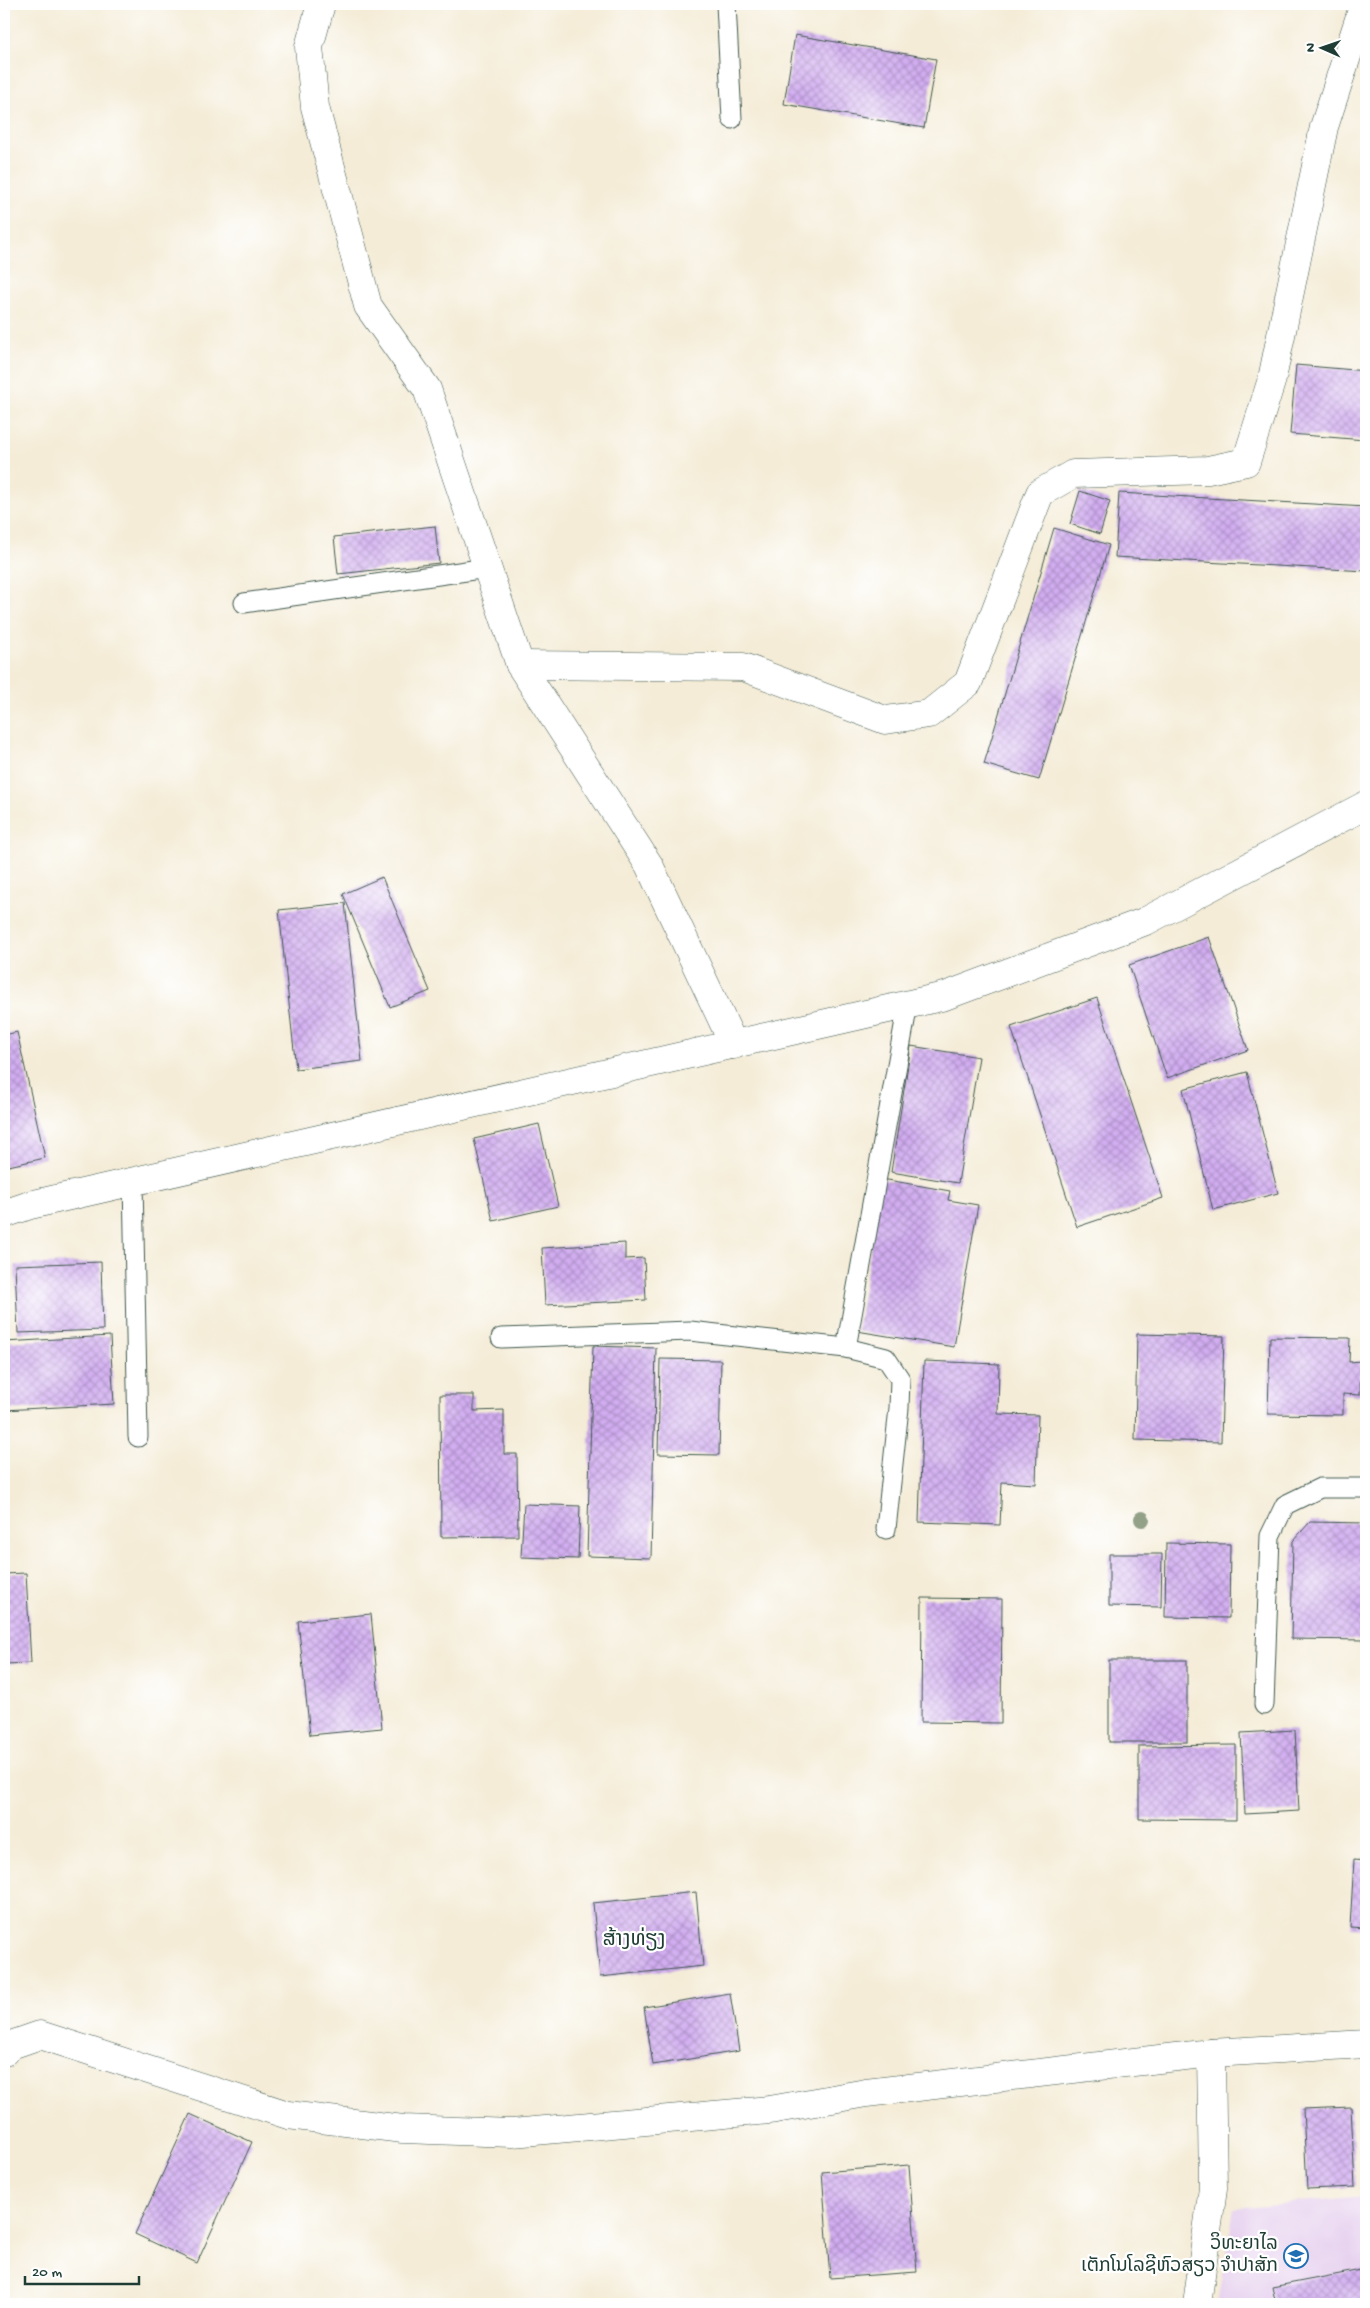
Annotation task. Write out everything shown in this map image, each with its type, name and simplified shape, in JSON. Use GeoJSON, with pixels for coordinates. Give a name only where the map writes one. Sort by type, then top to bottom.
{"type":"FeatureCollection","features":[{"type":"Feature","properties":{"kind":"street"},"geometry":{"type":"LineString","coordinates":[[320,4],[309,47],[315,107],[368,306],[427,389],[520,665],[649,865],[734,1045]]}},
{"type":"Feature","properties":{"kind":"street"},"geometry":{"type":"LineString","coordinates":[[520,665],[743,667],[885,720],[929,714],[968,683],[1040,494],[1073,474],[1208,470],[1246,462],[1272,379],[1324,127],[1360,8]]}},
{"type":"Feature","properties":{"kind":"street"},"geometry":{"type":"LineString","coordinates":[[4,1214],[30,1204],[945,996],[1146,921],[1366,805]]}},
{"type":"Feature","properties":{"kind":"street"},"geometry":{"type":"LineString","coordinates":[[4,2052],[11,2045],[40,2035],[288,2115],[403,2129],[512,2133],[770,2110],[866,2093],[1211,2053],[1366,2044]]}},
{"type":"Feature","properties":{"kind":"street"},"geometry":{"type":"LineString","coordinates":[[1197,2304],[1213,2188],[1211,2053]]}},
{"type":"Feature","properties":{"kind":"lane"},"geometry":{"type":"LineString","coordinates":[[726,4],[732,119]]}},
{"type":"Feature","properties":{"kind":"lane"},"geometry":{"type":"LineString","coordinates":[[244,603],[487,568]]}},
{"type":"Feature","properties":{"kind":"lane"},"geometry":{"type":"LineString","coordinates":[[846,1348],[908,1004]]}},
{"type":"Feature","properties":{"kind":"lane"},"geometry":{"type":"LineString","coordinates":[[133,1181],[138,1437]]}},
{"type":"Feature","properties":{"kind":"lane"},"geometry":{"type":"LineString","coordinates":[[501,1338],[690,1331],[846,1348],[886,1358],[900,1379],[900,1408],[886,1529]]}},
{"type":"Feature","properties":{"kind":"lane"},"geometry":{"type":"LineString","coordinates":[[1264,1705],[1270,1536],[1285,1504],[1320,1488],[1366,1488]]}},
{"type":"Feature","properties":{"kind":"shaded area","name":"ວິທະຍາໄລ ເຕັກໂນໂລຊີຫົວສຽວ ຈຳປາສັກ"},"geometry":{"type":"Polygon","coordinates":[[[1366,2196],[1366,2304],[1218,2304],[1234,2208],[1366,2196]]]}},
{"type":"Feature","properties":{"kind":"building"},"geometry":{"type":"Polygon","coordinates":[[[795,35],[936,59],[924,128],[784,104],[795,35]]]}},
{"type":"Feature","properties":{"kind":"building"},"geometry":{"type":"Polygon","coordinates":[[[1296,365],[1366,371],[1365,440],[1290,434],[1296,365]]]}},
{"type":"Feature","properties":{"kind":"building"},"geometry":{"type":"Polygon","coordinates":[[[1080,491],[1110,501],[1100,534],[1070,524],[1080,491]]]}},
{"type":"Feature","properties":{"kind":"building"},"geometry":{"type":"Polygon","coordinates":[[[1119,493],[1366,507],[1366,571],[1115,557],[1119,493]]]}},
{"type":"Feature","properties":{"kind":"building"},"geometry":{"type":"Polygon","coordinates":[[[435,526],[439,563],[338,574],[334,537],[435,526]]]}},
{"type":"Feature","properties":{"kind":"building"},"geometry":{"type":"Polygon","coordinates":[[[1054,528],[1109,545],[1039,780],[984,764],[1054,528]]]}},
{"type":"Feature","properties":{"kind":"building"},"geometry":{"type":"Polygon","coordinates":[[[382,877],[430,991],[390,1007],[343,894],[382,877]]]}},
{"type":"Feature","properties":{"kind":"building"},"geometry":{"type":"Polygon","coordinates":[[[345,903],[362,1061],[296,1069],[279,910],[345,903]]]}},
{"type":"Feature","properties":{"kind":"building"},"geometry":{"type":"Polygon","coordinates":[[[1209,937],[1248,1050],[1167,1078],[1129,965],[1209,937]]]}},
{"type":"Feature","properties":{"kind":"building"},"geometry":{"type":"Polygon","coordinates":[[[1097,998],[1163,1198],[1077,1227],[1011,1027],[1097,998]]]}},
{"type":"Feature","properties":{"kind":"building"},"geometry":{"type":"Polygon","coordinates":[[[17,1032],[45,1158],[4,1167],[4,1035],[17,1032]]]}},
{"type":"Feature","properties":{"kind":"building"},"geometry":{"type":"Polygon","coordinates":[[[911,1046],[979,1057],[958,1183],[891,1172],[911,1046]]]}},
{"type":"Feature","properties":{"kind":"building"},"geometry":{"type":"Polygon","coordinates":[[[1247,1072],[1278,1193],[1213,1210],[1183,1089],[1247,1072]]]}},
{"type":"Feature","properties":{"kind":"building"},"geometry":{"type":"Polygon","coordinates":[[[539,1124],[558,1206],[493,1221],[474,1139],[539,1124]]]}},
{"type":"Feature","properties":{"kind":"building"},"geometry":{"type":"Polygon","coordinates":[[[882,1179],[950,1191],[948,1200],[978,1205],[954,1347],[857,1331],[882,1179]]]}},
{"type":"Feature","properties":{"kind":"building"},"geometry":{"type":"Polygon","coordinates":[[[625,1243],[625,1259],[644,1258],[646,1300],[545,1305],[542,1248],[625,1243]]]}},
{"type":"Feature","properties":{"kind":"building"},"geometry":{"type":"Polygon","coordinates":[[[101,1262],[103,1330],[18,1333],[15,1265],[101,1262]]]}},
{"type":"Feature","properties":{"kind":"building"},"geometry":{"type":"Polygon","coordinates":[[[1137,1334],[1224,1336],[1221,1442],[1135,1440],[1137,1334]]]}},
{"type":"Feature","properties":{"kind":"building"},"geometry":{"type":"Polygon","coordinates":[[[110,1336],[114,1404],[4,1410],[4,1342],[110,1336]]]}},
{"type":"Feature","properties":{"kind":"building"},"geometry":{"type":"Polygon","coordinates":[[[1270,1337],[1350,1338],[1349,1362],[1361,1361],[1360,1395],[1343,1394],[1343,1415],[1268,1414],[1270,1337]]]}},
{"type":"Feature","properties":{"kind":"building"},"geometry":{"type":"Polygon","coordinates":[[[593,1346],[656,1348],[651,1558],[587,1556],[593,1346]]]}},
{"type":"Feature","properties":{"kind":"building"},"geometry":{"type":"Polygon","coordinates":[[[660,1359],[721,1360],[719,1455],[658,1454],[660,1359]]]}},
{"type":"Feature","properties":{"kind":"building"},"geometry":{"type":"Polygon","coordinates":[[[924,1361],[999,1364],[998,1414],[1038,1415],[1036,1484],[1002,1482],[1000,1525],[919,1522],[924,1361]]]}},
{"type":"Feature","properties":{"kind":"building"},"geometry":{"type":"Polygon","coordinates":[[[440,1395],[474,1395],[474,1411],[504,1410],[504,1454],[517,1454],[518,1536],[441,1537],[440,1395]]]}},
{"type":"Feature","properties":{"kind":"building"},"geometry":{"type":"Polygon","coordinates":[[[524,1504],[580,1506],[578,1559],[521,1557],[524,1504]]]}},
{"type":"Feature","properties":{"kind":"building"},"geometry":{"type":"Polygon","coordinates":[[[1310,1522],[1366,1523],[1366,1640],[1291,1639],[1293,1541],[1310,1522]]]}},
{"type":"Feature","properties":{"kind":"building"},"geometry":{"type":"Polygon","coordinates":[[[1166,1543],[1230,1544],[1229,1618],[1165,1617],[1166,1543]]]}},
{"type":"Feature","properties":{"kind":"building"},"geometry":{"type":"Polygon","coordinates":[[[1109,1554],[1162,1554],[1161,1607],[1109,1606],[1109,1554]]]}},
{"type":"Feature","properties":{"kind":"building"},"geometry":{"type":"Polygon","coordinates":[[[26,1573],[31,1663],[4,1664],[4,1574],[26,1573]]]}},
{"type":"Feature","properties":{"kind":"building"},"geometry":{"type":"Polygon","coordinates":[[[922,1598],[1002,1599],[1001,1723],[921,1722],[922,1598]]]}},
{"type":"Feature","properties":{"kind":"building"},"geometry":{"type":"Polygon","coordinates":[[[371,1614],[382,1728],[310,1735],[298,1621],[371,1614]]]}},
{"type":"Feature","properties":{"kind":"building"},"geometry":{"type":"Polygon","coordinates":[[[1109,1660],[1187,1660],[1187,1742],[1109,1742],[1109,1660]]]}},
{"type":"Feature","properties":{"kind":"building"},"geometry":{"type":"Polygon","coordinates":[[[1295,1730],[1299,1811],[1245,1814],[1241,1733],[1295,1730]]]}},
{"type":"Feature","properties":{"kind":"building"},"geometry":{"type":"Polygon","coordinates":[[[1236,1745],[1236,1820],[1139,1819],[1139,1746],[1236,1745]]]}},
{"type":"Feature","properties":{"kind":"building"},"geometry":{"type":"Polygon","coordinates":[[[1354,1860],[1366,1861],[1366,1928],[1350,1927],[1354,1860]]]}},
{"type":"Feature","properties":{"kind":"building"},"geometry":{"type":"Polygon","coordinates":[[[696,1892],[703,1966],[600,1977],[593,1903],[696,1892]]]}},
{"type":"Feature","properties":{"kind":"building"},"geometry":{"type":"Polygon","coordinates":[[[730,1993],[739,2051],[653,2065],[644,2007],[730,1993]]]}},
{"type":"Feature","properties":{"kind":"building"},"geometry":{"type":"Polygon","coordinates":[[[1351,2107],[1355,2187],[1307,2189],[1303,2109],[1351,2107]]]}},
{"type":"Feature","properties":{"kind":"building"},"geometry":{"type":"Polygon","coordinates":[[[190,2114],[252,2142],[197,2263],[135,2234],[190,2114]]]}},
{"type":"Feature","properties":{"kind":"building"},"geometry":{"type":"Polygon","coordinates":[[[909,2165],[917,2272],[830,2278],[822,2172],[909,2165]]]}},
{"type":"Feature","properties":{"kind":"building"},"geometry":{"type":"Polygon","coordinates":[[[1366,2269],[1366,2304],[1276,2304],[1272,2287],[1366,2269]]]}},
{"type":"Feature","properties":{"kind":"place","name":"ວິທະຍາໄລ ເຕັກໂນໂລຊີຫົວສຽວ ຈຳປາສັກ"},"geometry":{"type":"Point","coordinates":[1296,2256]}},
{"type":"Feature","properties":{"kind":"district","name":"ສ້າງທ່ຽງ"},"geometry":{"type":"Point","coordinates":[634,1941]}}]}
